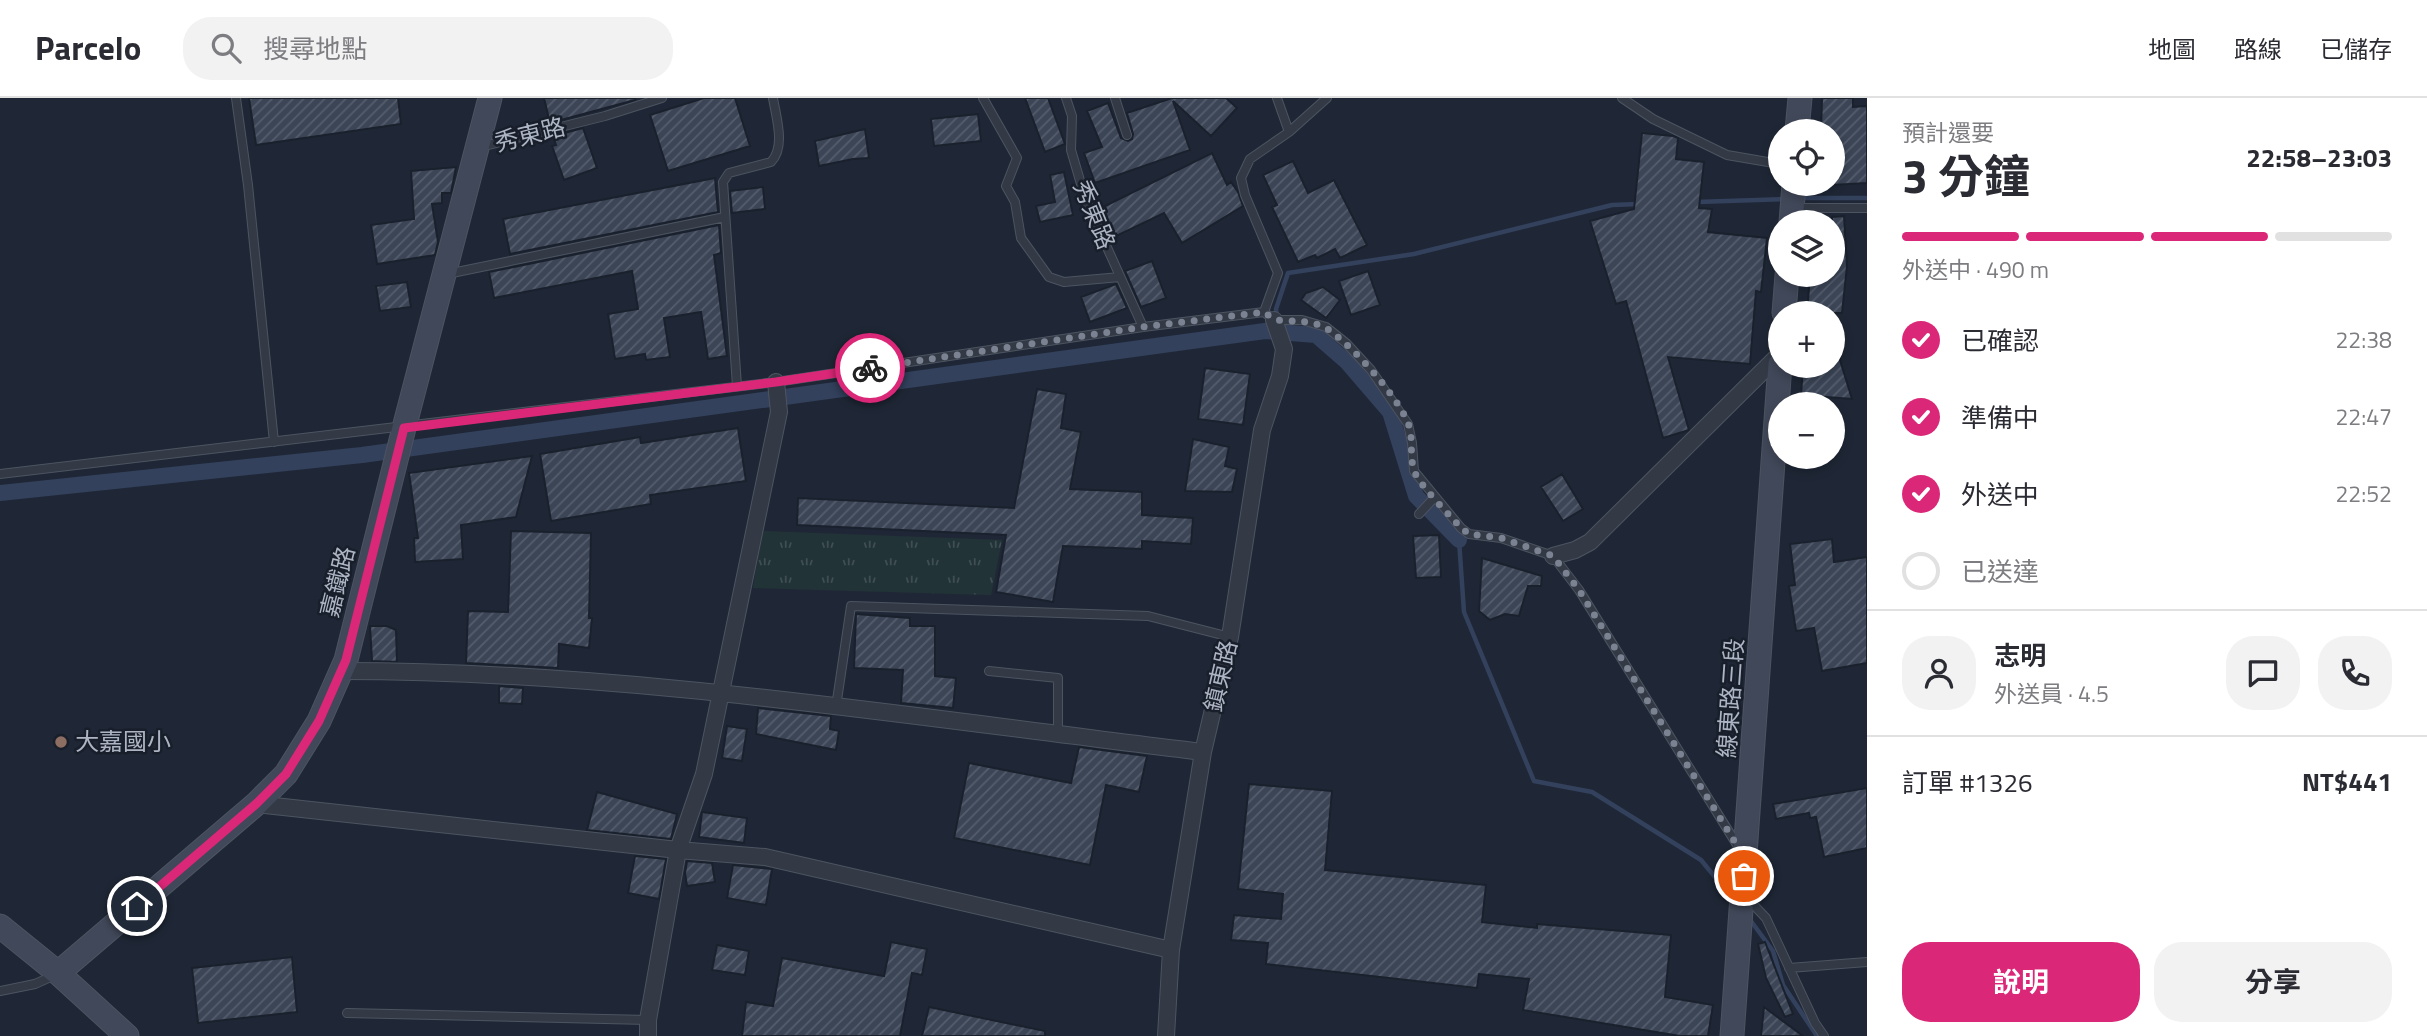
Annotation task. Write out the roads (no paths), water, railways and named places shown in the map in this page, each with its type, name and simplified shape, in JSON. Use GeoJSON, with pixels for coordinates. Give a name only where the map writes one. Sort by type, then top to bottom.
{"type":"FeatureCollection","features":[{"type":"Feature","properties":{"kind":"street","name":"嘉鐵路"},"geometry":{"type":"LineString","coordinates":[[58,973],[256,804],[286,774],[319,721],[342,671],[490,98]]}},
{"type":"Feature","properties":{"kind":"street"},"geometry":{"type":"LineString","coordinates":[[1798,119],[1800,98]]}},
{"type":"Feature","properties":{"kind":"street","name":"鎮東路"},"geometry":{"type":"LineString","coordinates":[[1166,1036],[1171,950],[1203,752],[1230,637],[1262,430],[1280,376],[1284,349],[1269,316]]}},
{"type":"Feature","properties":{"kind":"street"},"geometry":{"type":"LineString","coordinates":[[1553,556],[1575,550],[1590,542],[1768,366]]}},
{"type":"Feature","properties":{"kind":"street","name":"線東路三段"},"geometry":{"type":"LineString","coordinates":[[1732,1036],[1779,378]]}},
{"type":"Feature","properties":{"kind":"street"},"geometry":{"type":"LineString","coordinates":[[648,1028],[678,850],[704,774],[779,412],[776,388]]}},
{"type":"Feature","properties":{"kind":"street"},"geometry":{"type":"LineString","coordinates":[[342,671],[519,675],[836,707],[1203,752]]}},
{"type":"Feature","properties":{"kind":"street"},"geometry":{"type":"LineString","coordinates":[[256,804],[765,857],[1171,950]]}},
{"type":"Feature","properties":{"kind":"street"},"geometry":{"type":"LineString","coordinates":[[0,926],[58,973],[127,1036]]}},
{"type":"Feature","properties":{"kind":"lane"},"geometry":{"type":"LineString","coordinates":[[236,98],[248,185],[274,442]]}},
{"type":"Feature","properties":{"kind":"lane","name":"秀東路"},"geometry":{"type":"LineString","coordinates":[[478,148],[605,116],[662,98]]}},
{"type":"Feature","properties":{"kind":"lane"},"geometry":{"type":"LineString","coordinates":[[737,386],[723,182],[729,173],[771,162],[778,153],[774,98]]}},
{"type":"Feature","properties":{"kind":"lane"},"geometry":{"type":"LineString","coordinates":[[983,98],[1017,158],[1006,186],[1015,202],[1021,238],[1049,277],[1064,282],[1120,277]]}},
{"type":"Feature","properties":{"kind":"lane","name":"秀東路"},"geometry":{"type":"LineString","coordinates":[[1068,98],[1072,116],[1071,150],[1082,188],[1143,327]]}},
{"type":"Feature","properties":{"kind":"lane"},"geometry":{"type":"LineString","coordinates":[[1115,98],[1127,135]]}},
{"type":"Feature","properties":{"kind":"lane"},"geometry":{"type":"LineString","coordinates":[[1277,98],[1289,132]]}},
{"type":"Feature","properties":{"kind":"lane"},"geometry":{"type":"LineString","coordinates":[[1269,316],[1278,273],[1245,195],[1241,178],[1250,159],[1289,132],[1327,98]]}},
{"type":"Feature","properties":{"kind":"lane"},"geometry":{"type":"LineString","coordinates":[[1622,98],[1653,119],[1727,155],[1768,162]]}},
{"type":"Feature","properties":{"kind":"lane"},"geometry":{"type":"LineString","coordinates":[[1845,210],[1867,208]]}},
{"type":"Feature","properties":{"kind":"lane"},"geometry":{"type":"LineString","coordinates":[[444,274],[725,217]]}},
{"type":"Feature","properties":{"kind":"lane"},"geometry":{"type":"LineString","coordinates":[[0,474],[274,442],[401,440],[737,386],[776,388],[1143,327],[1269,316],[1302,320],[1326,327],[1346,343],[1371,370],[1408,424],[1414,471],[1469,534],[1501,538],[1553,556],[1579,590],[1746,860]]}},
{"type":"Feature","properties":{"kind":"lane"},"geometry":{"type":"LineString","coordinates":[[1419,514],[1435,497]]}},
{"type":"Feature","properties":{"kind":"lane"},"geometry":{"type":"LineString","coordinates":[[836,707],[851,606],[1148,616],[1230,637]]}},
{"type":"Feature","properties":{"kind":"lane"},"geometry":{"type":"LineString","coordinates":[[989,671],[1058,678],[1058,735]]}},
{"type":"Feature","properties":{"kind":"lane"},"geometry":{"type":"LineString","coordinates":[[1742,903],[1766,918],[1815,1023],[1824,1036]]}},
{"type":"Feature","properties":{"kind":"lane"},"geometry":{"type":"LineString","coordinates":[[1789,968],[1867,962]]}},
{"type":"Feature","properties":{"kind":"lane"},"geometry":{"type":"LineString","coordinates":[[0,991],[36,984],[58,973]]}},
{"type":"Feature","properties":{"kind":"lane"},"geometry":{"type":"LineString","coordinates":[[347,1013],[648,1028]]}},
{"type":"Feature","properties":{"kind":"waterway"},"geometry":{"type":"LineString","coordinates":[[1801,198],[1867,198]]}},
{"type":"Feature","properties":{"kind":"waterway"},"geometry":{"type":"LineString","coordinates":[[1696,202],[1786,199]]}},
{"type":"Feature","properties":{"kind":"waterway"},"geometry":{"type":"LineString","coordinates":[[1277,317],[1276,309],[1288,273],[1414,254],[1612,205],[1639,204]]}},
{"type":"Feature","properties":{"kind":"waterway"},"geometry":{"type":"LineString","coordinates":[[0,493],[362,455],[1265,331],[1316,335],[1347,362],[1390,412],[1416,496],[1459,540]]}},
{"type":"Feature","properties":{"kind":"waterway"},"geometry":{"type":"LineString","coordinates":[[1459,540],[1464,612],[1534,781],[1592,792],[1701,860],[1733,899]]}},
{"type":"Feature","properties":{"kind":"waterway"},"geometry":{"type":"LineString","coordinates":[[1748,917],[1773,951],[1783,985],[1817,1036]]}},
{"type":"Feature","properties":{"kind":"place","name":"大嘉國小"},"geometry":{"type":"Point","coordinates":[61,742]}}]}
